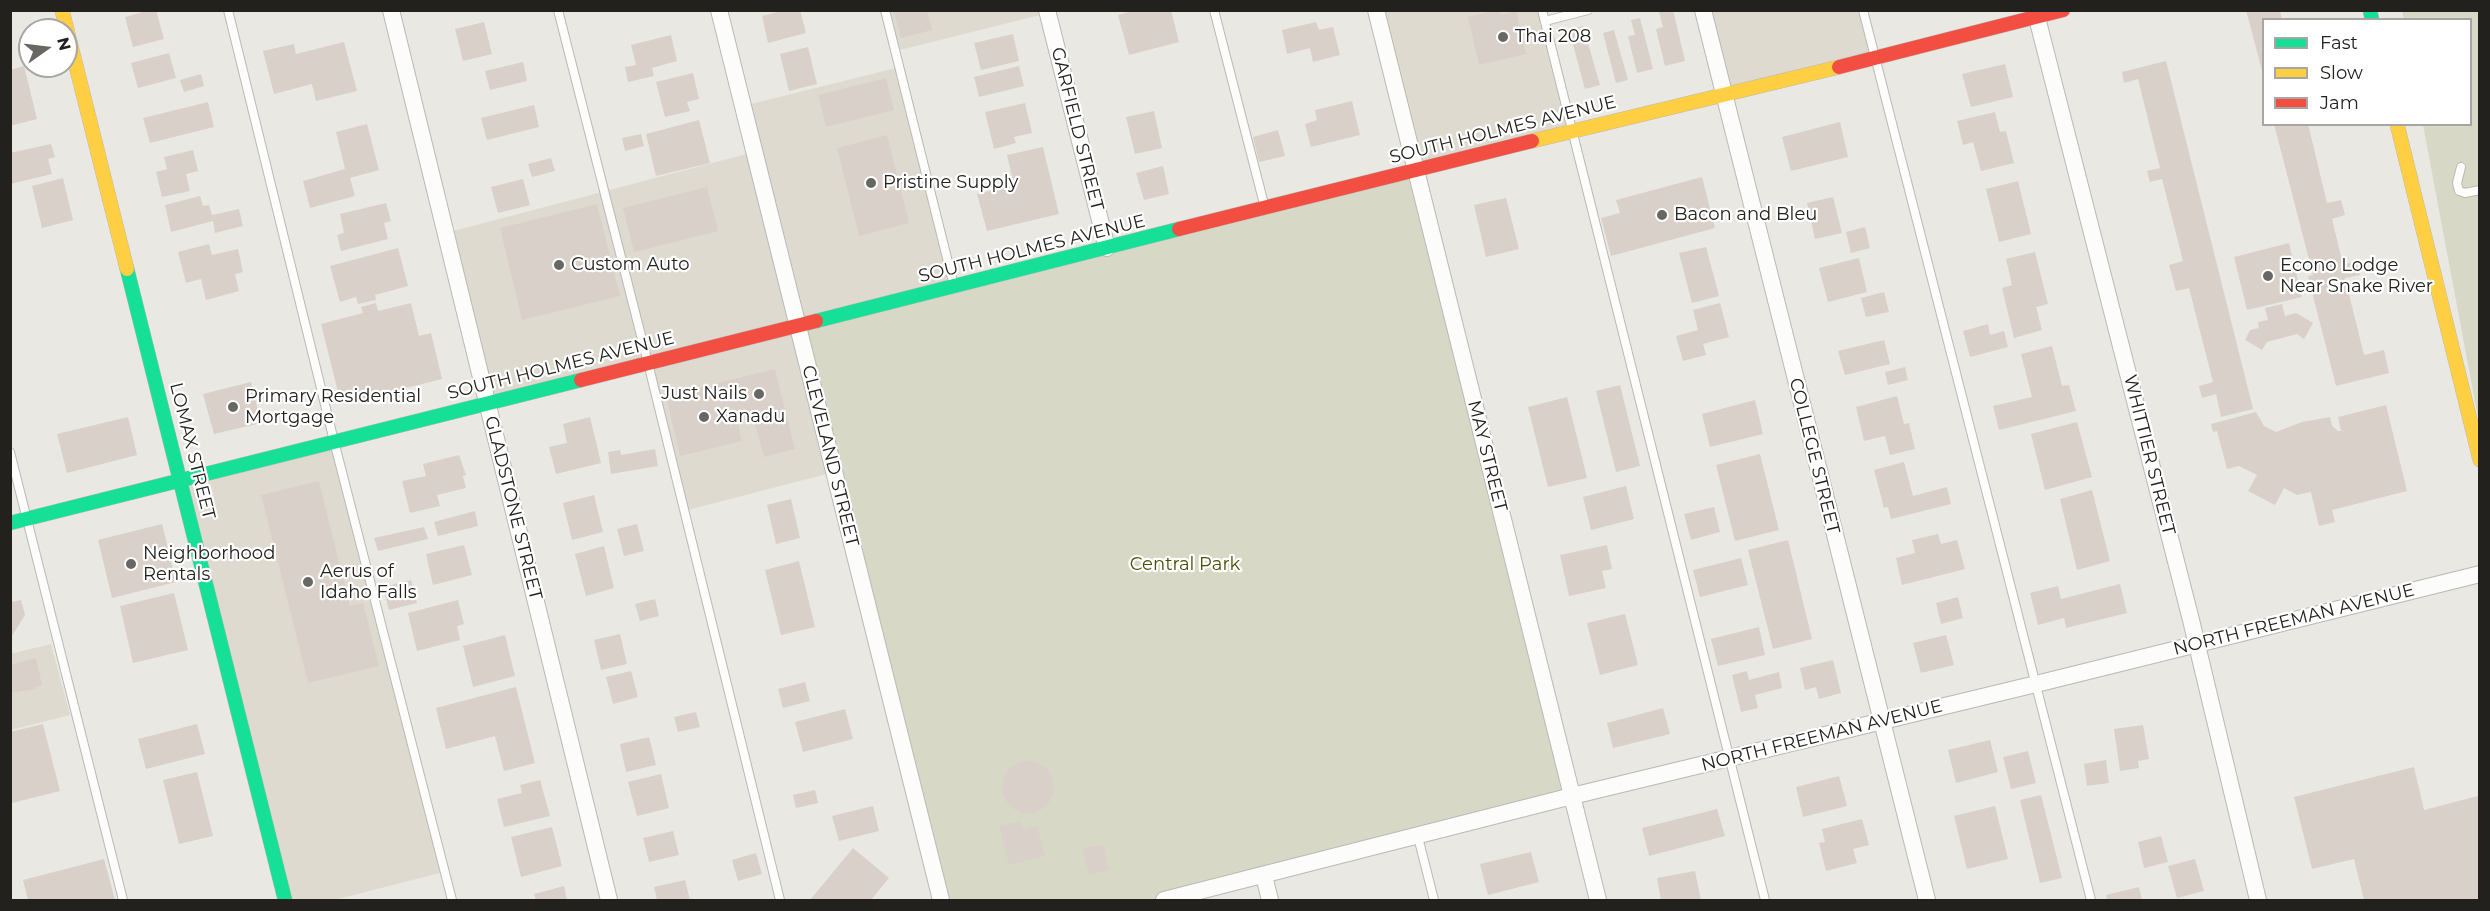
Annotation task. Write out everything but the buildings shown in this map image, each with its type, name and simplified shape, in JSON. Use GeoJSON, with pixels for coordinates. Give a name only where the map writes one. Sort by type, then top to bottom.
{"type":"FeatureCollection","features":[{"type":"Feature","properties":{"kind":"main road","name":"LOMAX STREET"},"geometry":{"type":"LineString","coordinates":[[62,10],[285,900]]}},
{"type":"Feature","properties":{"kind":"main road","name":"SOUTH HOLMES AVENUE"},"geometry":{"type":"LineString","coordinates":[[10,523],[798,327],[1265,207],[1875,59],[2036,14],[2063,10]]}},
{"type":"Feature","properties":{"kind":"main road"},"geometry":{"type":"LineString","coordinates":[[2397,126],[2480,460]]}},
{"type":"Feature","properties":{"kind":"street","name":"GLADSTONE STREET"},"geometry":{"type":"LineString","coordinates":[[391,10],[609,900]]}},
{"type":"Feature","properties":{"kind":"street","name":"CLEVELAND STREET"},"geometry":{"type":"LineString","coordinates":[[719,10],[941,900]]}},
{"type":"Feature","properties":{"kind":"street","name":"GARFIELD STREET"},"geometry":{"type":"LineString","coordinates":[[1047,10],[1107,248]]}},
{"type":"Feature","properties":{"kind":"street","name":"MAY STREET"},"geometry":{"type":"LineString","coordinates":[[1376,10],[1598,900]]}},
{"type":"Feature","properties":{"kind":"street","name":"COLLEGE STREET"},"geometry":{"type":"LineString","coordinates":[[1703,10],[1927,900]]}},
{"type":"Feature","properties":{"kind":"street","name":"WHITTIER STREET"},"geometry":{"type":"LineString","coordinates":[[2036,14],[2197,644],[2258,900]]}},
{"type":"Feature","properties":{"kind":"street","name":"NORTH FREEMAN AVENUE"},"geometry":{"type":"LineString","coordinates":[[1164,900],[1572,796],[2480,574]]}},
{"type":"Feature","properties":{"kind":"street"},"geometry":{"type":"LineString","coordinates":[[1264,876],[1270,900]]}},
{"type":"Feature","properties":{"kind":"lane"},"geometry":{"type":"LineString","coordinates":[[228,10],[334,441],[452,900]]}},
{"type":"Feature","properties":{"kind":"lane"},"geometry":{"type":"LineString","coordinates":[[558,10],[648,363],[780,900]]}},
{"type":"Feature","properties":{"kind":"lane"},"geometry":{"type":"LineString","coordinates":[[885,10],[954,286]]}},
{"type":"Feature","properties":{"kind":"lane"},"geometry":{"type":"LineString","coordinates":[[1214,10],[1265,207]]}},
{"type":"Feature","properties":{"kind":"lane"},"geometry":{"type":"LineString","coordinates":[[1542,10],[1765,900]]}},
{"type":"Feature","properties":{"kind":"lane"},"geometry":{"type":"LineString","coordinates":[[1545,21],[1588,10]]}},
{"type":"Feature","properties":{"kind":"lane"},"geometry":{"type":"LineString","coordinates":[[1863,10],[2091,900]]}},
{"type":"Feature","properties":{"kind":"lane"},"geometry":{"type":"LineString","coordinates":[[2461,167],[2457,183],[2459,191],[2465,193],[2480,190]]}},
{"type":"Feature","properties":{"kind":"lane"},"geometry":{"type":"LineString","coordinates":[[10,452],[123,900]]}},
{"type":"Feature","properties":{"kind":"lane"},"geometry":{"type":"LineString","coordinates":[[1418,837],[1434,900]]}},
{"type":"Feature","properties":{"kind":"shaded area"},"geometry":{"type":"Polygon","coordinates":[[[1047,10],[1048,13],[896,51],[885,11],[1047,10]]]}},
{"type":"Feature","properties":{"kind":"shaded area"},"geometry":{"type":"Polygon","coordinates":[[[1376,11],[1542,11],[1572,131],[1415,170],[1376,11]]]}},
{"type":"Feature","properties":{"kind":"shaded area"},"geometry":{"type":"Polygon","coordinates":[[[1703,11],[1863,11],[1875,59],[1724,94],[1703,11]]]}},
{"type":"Feature","properties":{"kind":"shaded area"},"geometry":{"type":"Polygon","coordinates":[[[900,67],[954,286],[834,472],[684,511],[648,363],[487,403],[446,233],[754,152],[743,106],[900,67]]]}},
{"type":"Feature","properties":{"kind":"shaded area"},"geometry":{"type":"Polygon","coordinates":[[[334,441],[444,872],[334,900],[285,900],[180,479],[334,441]]]}},
{"type":"Feature","properties":{"kind":"shaded area"},"geometry":{"type":"Polygon","coordinates":[[[51,644],[70,715],[11,730],[10,654],[51,644]]]}},
{"type":"Feature","properties":{"kind":"green space"},"geometry":{"type":"Polygon","coordinates":[[[2402,11],[2479,11],[2479,423],[2423,126],[2472,126],[2472,18],[2404,18],[2402,11]]]}},
{"type":"Feature","properties":{"kind":"green space","name":"Central Park"},"geometry":{"type":"Polygon","coordinates":[[[1415,170],[1572,796],[1158,900],[941,900],[798,327],[1415,170]]]}},
{"type":"Feature","properties":{"kind":"traffic: fast"},"geometry":{"type":"LineString","coordinates":[[2370,10],[2372,18]]}},
{"type":"Feature","properties":{"kind":"traffic: fast"},"geometry":{"type":"LineString","coordinates":[[816,321],[1179,229]]}},
{"type":"Feature","properties":{"kind":"traffic: fast"},"geometry":{"type":"LineString","coordinates":[[127,269],[285,900]]}},
{"type":"Feature","properties":{"kind":"traffic: fast"},"geometry":{"type":"LineString","coordinates":[[10,523],[581,380]]}},
{"type":"Feature","properties":{"kind":"traffic: slow"},"geometry":{"type":"LineString","coordinates":[[62,10],[127,269]]}},
{"type":"Feature","properties":{"kind":"traffic: slow"},"geometry":{"type":"LineString","coordinates":[[1532,141],[1839,67]]}},
{"type":"Feature","properties":{"kind":"traffic: slow"},"geometry":{"type":"LineString","coordinates":[[2397,126],[2480,460]]}},
{"type":"Feature","properties":{"kind":"traffic: jam"},"geometry":{"type":"LineString","coordinates":[[1839,67],[2063,10]]}},
{"type":"Feature","properties":{"kind":"traffic: jam"},"geometry":{"type":"LineString","coordinates":[[1179,229],[1532,141]]}},
{"type":"Feature","properties":{"kind":"traffic: jam"},"geometry":{"type":"LineString","coordinates":[[581,380],[816,321]]}},
{"type":"Feature","properties":{"kind":"place","name":"Thai 208"},"geometry":{"type":"Point","coordinates":[1503,37]}},
{"type":"Feature","properties":{"kind":"place","name":"Pristine Supply"},"geometry":{"type":"Point","coordinates":[871,183]}},
{"type":"Feature","properties":{"kind":"place","name":"Bacon and Bleu"},"geometry":{"type":"Point","coordinates":[1662,215]}},
{"type":"Feature","properties":{"kind":"place","name":"Custom Auto"},"geometry":{"type":"Point","coordinates":[559,265]}},
{"type":"Feature","properties":{"kind":"place","name":"Econo Lodge Near Snake River"},"geometry":{"type":"Point","coordinates":[2268,276]}},
{"type":"Feature","properties":{"kind":"place","name":"Just Nails"},"geometry":{"type":"Point","coordinates":[759,394]}},
{"type":"Feature","properties":{"kind":"place","name":"Primary Residential Mortgage"},"geometry":{"type":"Point","coordinates":[233,407]}},
{"type":"Feature","properties":{"kind":"place","name":"Xanadu"},"geometry":{"type":"Point","coordinates":[704,417]}},
{"type":"Feature","properties":{"kind":"place","name":"Neighborhood Rentals"},"geometry":{"type":"Point","coordinates":[131,564]}},
{"type":"Feature","properties":{"kind":"place","name":"Aerus of Idaho Falls"},"geometry":{"type":"Point","coordinates":[308,582]}}]}
